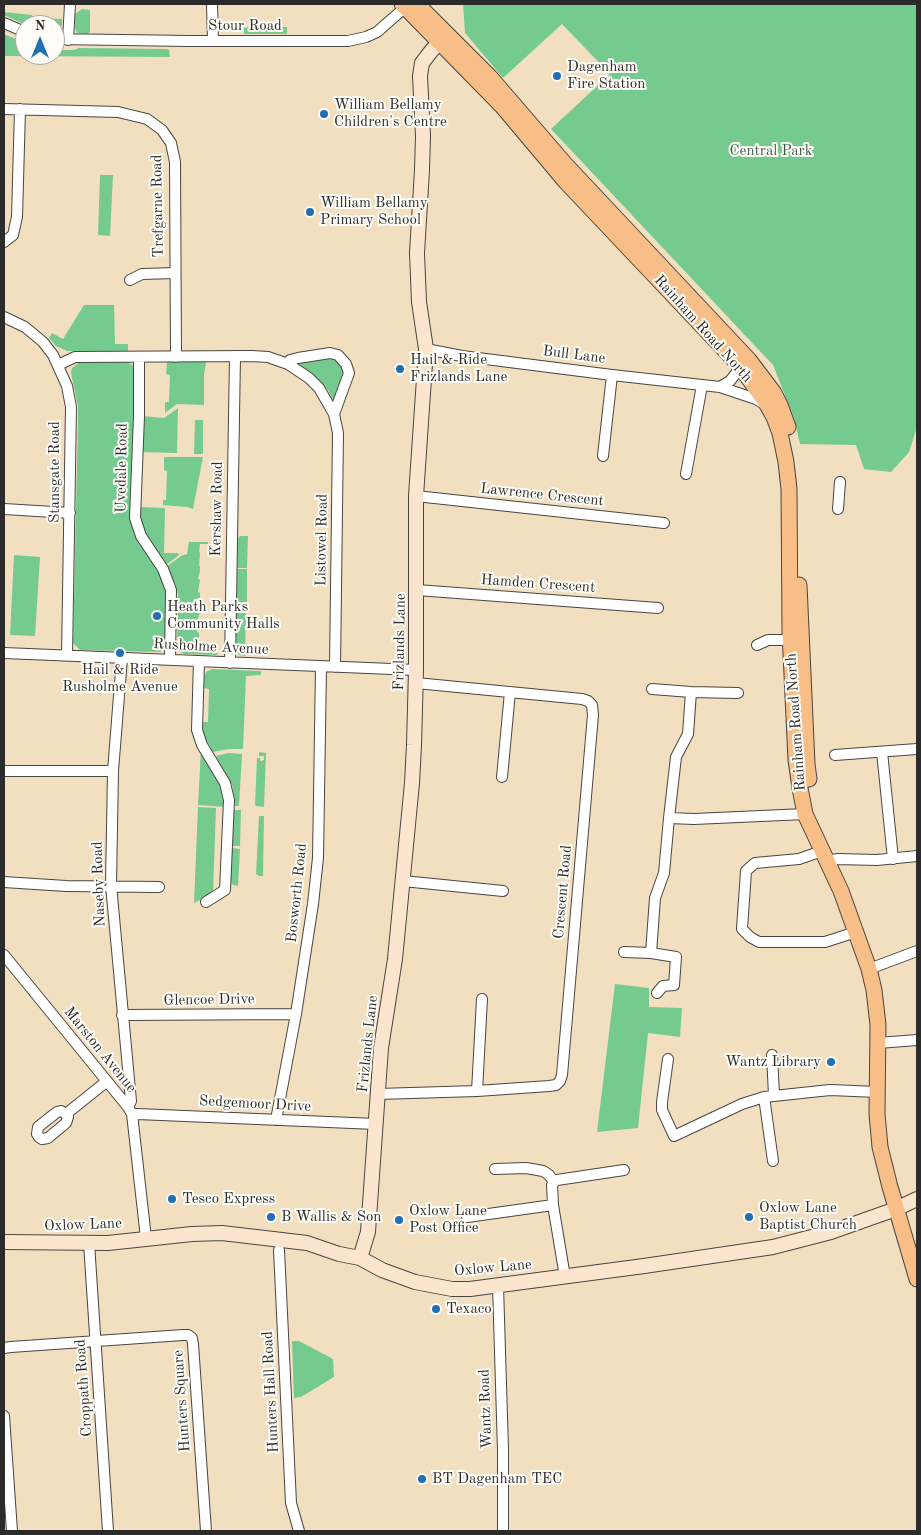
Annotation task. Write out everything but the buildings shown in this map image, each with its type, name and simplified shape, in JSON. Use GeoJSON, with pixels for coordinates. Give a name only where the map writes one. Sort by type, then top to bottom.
{"type":"FeatureCollection","features":[{"type":"Feature","properties":{"kind":"main road","name":"Rainham Road North"},"geometry":{"type":"LineString","coordinates":[[409,5],[443,38],[490,77],[565,164],[749,360],[774,393],[780,405],[792,443],[797,482],[807,764],[815,832]]}},
{"type":"Feature","properties":{"kind":"main road","name":"Rainham Road North"},"geometry":{"type":"LineString","coordinates":[[443,38],[565,180],[739,365],[768,406],[780,433],[788,480],[790,640],[796,760],[800,788],[805,814],[841,891],[869,969],[874,990],[878,1043],[877,1114],[880,1147],[896,1209],[917,1276]]}},
{"type":"Feature","properties":{"kind":"street"},"geometry":{"type":"LineString","coordinates":[[68,40],[70,4]]}},
{"type":"Feature","properties":{"kind":"street"},"geometry":{"type":"LineString","coordinates":[[212,4],[213,41]]}},
{"type":"Feature","properties":{"kind":"street","name":"Stour Road"},"geometry":{"type":"LineString","coordinates":[[65,40],[348,41],[366,37],[377,32],[409,5]]}},
{"type":"Feature","properties":{"kind":"street","name":"Frizlands Lane"},"geometry":{"type":"LineString","coordinates":[[360,1258],[368,1232],[381,1048],[394,959],[412,783],[416,677],[416,496],[426,349],[419,302],[416,253],[423,136],[420,76],[422,63],[443,38]]}},
{"type":"Feature","properties":{"kind":"street","name":"Trefgarne Road"},"geometry":{"type":"LineString","coordinates":[[4,109],[118,112],[147,119],[162,130],[171,143],[175,162],[174,274],[176,357]]}},
{"type":"Feature","properties":{"kind":"street"},"geometry":{"type":"LineString","coordinates":[[4,242],[13,235],[17,217],[20,109]]}},
{"type":"Feature","properties":{"kind":"street"},"geometry":{"type":"LineString","coordinates":[[130,280],[142,274],[174,274]]}},
{"type":"Feature","properties":{"kind":"street","name":"Stansgate Road"},"geometry":{"type":"LineString","coordinates":[[4,317],[26,327],[53,355],[67,386],[71,407],[67,656]]}},
{"type":"Feature","properties":{"kind":"street","name":"Bull Lane"},"geometry":{"type":"LineString","coordinates":[[426,349],[462,356],[720,387],[756,399],[768,406]]}},
{"type":"Feature","properties":{"kind":"street"},"geometry":{"type":"LineString","coordinates":[[288,364],[290,360],[330,353],[338,355],[342,359],[346,364],[349,374],[334,414]]}},
{"type":"Feature","properties":{"kind":"street","name":"Kershaw Road"},"geometry":{"type":"LineString","coordinates":[[230,663],[235,356]]}},
{"type":"Feature","properties":{"kind":"street","name":"Listowel Road"},"geometry":{"type":"LineString","coordinates":[[58,365],[74,357],[268,357],[288,364],[309,378],[319,388],[334,414],[338,433],[335,668]]}},
{"type":"Feature","properties":{"kind":"street","name":"Uvedale Road"},"geometry":{"type":"LineString","coordinates":[[139,357],[137,528],[162,569],[171,590],[170,660]]}},
{"type":"Feature","properties":{"kind":"street"},"geometry":{"type":"LineString","coordinates":[[720,387],[730,381],[737,372],[739,365]]}},
{"type":"Feature","properties":{"kind":"street"},"geometry":{"type":"LineString","coordinates":[[603,456],[612,375]]}},
{"type":"Feature","properties":{"kind":"street"},"geometry":{"type":"LineString","coordinates":[[686,474],[702,385]]}},
{"type":"Feature","properties":{"kind":"street"},"geometry":{"type":"LineString","coordinates":[[838,510],[840,482]]}},
{"type":"Feature","properties":{"kind":"street","name":"Lawrence Crescent"},"geometry":{"type":"LineString","coordinates":[[416,496],[664,523]]}},
{"type":"Feature","properties":{"kind":"street"},"geometry":{"type":"LineString","coordinates":[[4,509],[70,513]]}},
{"type":"Feature","properties":{"kind":"street","name":"Hamden Crescent"},"geometry":{"type":"LineString","coordinates":[[417,590],[658,608]]}},
{"type":"Feature","properties":{"kind":"street"},"geometry":{"type":"LineString","coordinates":[[757,645],[768,640],[790,640]]}},
{"type":"Feature","properties":{"kind":"street","name":"Rusholme Avenue"},"geometry":{"type":"LineString","coordinates":[[4,653],[321,667],[416,677]]}},
{"type":"Feature","properties":{"kind":"street","name":"Naseby Road"},"geometry":{"type":"LineString","coordinates":[[122,658],[113,771],[111,885],[131,1102],[130,1111]]}},
{"type":"Feature","properties":{"kind":"street"},"geometry":{"type":"LineString","coordinates":[[198,661],[196,730],[202,745],[225,783],[228,800],[225,890],[206,902]]}},
{"type":"Feature","properties":{"kind":"street","name":"Bosworth Road"},"geometry":{"type":"LineString","coordinates":[[276,1120],[314,904],[318,858],[321,667]]}},
{"type":"Feature","properties":{"kind":"street","name":"Crescent Road"},"geometry":{"type":"LineString","coordinates":[[378,1094],[477,1091],[549,1086],[556,1085],[560,1081],[594,715],[592,705],[582,699],[510,692],[416,677]]}},
{"type":"Feature","properties":{"kind":"street"},"geometry":{"type":"LineString","coordinates":[[652,689],[691,692],[738,692]]}},
{"type":"Feature","properties":{"kind":"street"},"geometry":{"type":"LineString","coordinates":[[502,777],[510,692]]}},
{"type":"Feature","properties":{"kind":"street"},"geometry":{"type":"LineString","coordinates":[[651,953],[655,898],[664,873],[676,757],[688,734],[691,692]]}},
{"type":"Feature","properties":{"kind":"street"},"geometry":{"type":"LineString","coordinates":[[835,755],[917,749]]}},
{"type":"Feature","properties":{"kind":"street"},"geometry":{"type":"LineString","coordinates":[[882,752],[893,859]]}},
{"type":"Feature","properties":{"kind":"street"},"geometry":{"type":"LineString","coordinates":[[4,771],[113,771]]}},
{"type":"Feature","properties":{"kind":"street"},"geometry":{"type":"LineString","coordinates":[[669,818],[805,814]]}},
{"type":"Feature","properties":{"kind":"street"},"geometry":{"type":"LineString","coordinates":[[856,932],[825,942],[759,942],[742,929],[746,872],[755,863],[799,858],[825,856],[877,860],[917,856]]}},
{"type":"Feature","properties":{"kind":"street"},"geometry":{"type":"LineString","coordinates":[[403,881],[504,891]]}},
{"type":"Feature","properties":{"kind":"street"},"geometry":{"type":"LineString","coordinates":[[4,882],[66,886],[159,886]]}},
{"type":"Feature","properties":{"kind":"street"},"geometry":{"type":"LineString","coordinates":[[869,969],[917,951]]}},
{"type":"Feature","properties":{"kind":"street"},"geometry":{"type":"LineString","coordinates":[[624,952],[651,953],[676,957],[674,985],[663,986],[657,992]]}},
{"type":"Feature","properties":{"kind":"street","name":"Marston Avenue"},"geometry":{"type":"LineString","coordinates":[[4,955],[130,1111],[146,1238]]}},
{"type":"Feature","properties":{"kind":"street"},"geometry":{"type":"LineString","coordinates":[[477,1091],[476,1078],[482,999]]}},
{"type":"Feature","properties":{"kind":"street","name":"Glencoe Drive"},"geometry":{"type":"LineString","coordinates":[[122,1015],[296,1014]]}},
{"type":"Feature","properties":{"kind":"street"},"geometry":{"type":"LineString","coordinates":[[878,1043],[917,1040]]}},
{"type":"Feature","properties":{"kind":"street"},"geometry":{"type":"LineString","coordinates":[[772,1055],[769,1096],[773,1161]]}},
{"type":"Feature","properties":{"kind":"street"},"geometry":{"type":"LineString","coordinates":[[668,1059],[662,1110],[674,1136],[742,1104],[769,1096],[830,1090],[878,1092]]}},
{"type":"Feature","properties":{"kind":"street"},"geometry":{"type":"LineString","coordinates":[[66,1114],[106,1082]]}},
{"type":"Feature","properties":{"kind":"street","name":"Sedgemoor Drive"},"geometry":{"type":"LineString","coordinates":[[130,1111],[376,1124]]}},
{"type":"Feature","properties":{"kind":"street"},"geometry":{"type":"LineString","coordinates":[[495,1169],[526,1168],[543,1171],[554,1182]]}},
{"type":"Feature","properties":{"kind":"street"},"geometry":{"type":"LineString","coordinates":[[565,1277],[553,1205],[552,1185],[557,1180],[624,1170]]}},
{"type":"Feature","properties":{"kind":"street","name":"Oxlow Lane"},"geometry":{"type":"LineString","coordinates":[[4,1242],[108,1243],[146,1238],[222,1233],[307,1243],[339,1254],[360,1258],[382,1270],[435,1287],[470,1289],[773,1247],[831,1232],[896,1209],[917,1199]]}},
{"type":"Feature","properties":{"kind":"street"},"geometry":{"type":"LineString","coordinates":[[468,1217],[553,1205]]}},
{"type":"Feature","properties":{"kind":"street","name":"Croppath Road"},"geometry":{"type":"LineString","coordinates":[[89,1243],[108,1531]]}},
{"type":"Feature","properties":{"kind":"street","name":"Hunters Hall Road"},"geometry":{"type":"LineString","coordinates":[[280,1250],[291,1503],[299,1531]]}},
{"type":"Feature","properties":{"kind":"street","name":"Wantz Road"},"geometry":{"type":"LineString","coordinates":[[498,1286],[503,1450],[503,1531]]}},
{"type":"Feature","properties":{"kind":"street","name":"Hunters Square"},"geometry":{"type":"LineString","coordinates":[[4,1348],[183,1335],[188,1335],[192,1338],[206,1531]]}},
{"type":"Feature","properties":{"kind":"street"},"geometry":{"type":"LineString","coordinates":[[4,1416],[12,1531]]}},
{"type":"Feature","properties":{"kind":"green space","name":"Central Park"},"geometry":{"type":"Polygon","coordinates":[[[463,4],[917,4],[917,427],[909,452],[891,472],[864,469],[856,445],[800,444],[794,418],[773,365],[551,129],[610,74],[562,24],[503,78],[465,33],[463,4]]]}},
{"type":"Feature","properties":{"kind":"green space"},"geometry":{"type":"Polygon","coordinates":[[[82,9],[90,10],[90,32],[87,34],[77,33],[75,28],[75,14],[82,9]]]}},
{"type":"Feature","properties":{"kind":"green space"},"geometry":{"type":"Polygon","coordinates":[[[4,12],[32,15],[15,15],[15,20],[4,15],[4,12]]]}},
{"type":"Feature","properties":{"kind":"green space"},"geometry":{"type":"Polygon","coordinates":[[[287,27],[287,34],[244,34],[244,28],[287,27]]]}},
{"type":"Feature","properties":{"kind":"green space"},"geometry":{"type":"Polygon","coordinates":[[[4,34],[15,39],[15,56],[4,56],[4,34]]]}},
{"type":"Feature","properties":{"kind":"green space"},"geometry":{"type":"Polygon","coordinates":[[[79,48],[167,49],[169,50],[170,57],[65,56],[65,50],[79,48]]]}},
{"type":"Feature","properties":{"kind":"green space"},"geometry":{"type":"Polygon","coordinates":[[[100,175],[113,175],[110,236],[98,235],[100,175]]]}},
{"type":"Feature","properties":{"kind":"green space"},"geometry":{"type":"Polygon","coordinates":[[[84,305],[114,305],[115,344],[128,344],[128,351],[67,351],[56,346],[49,338],[52,333],[63,339],[84,305]]]}},
{"type":"Feature","properties":{"kind":"green space"},"geometry":{"type":"Polygon","coordinates":[[[333,356],[346,369],[334,402],[328,390],[319,380],[297,363],[333,356]]]}},
{"type":"Feature","properties":{"kind":"green space"},"geometry":{"type":"Polygon","coordinates":[[[81,361],[128,362],[133,366],[132,524],[137,537],[164,578],[168,589],[166,646],[160,652],[80,650],[73,643],[78,406],[71,373],[72,368],[81,361]]]}},
{"type":"Feature","properties":{"kind":"green space"},"geometry":{"type":"Polygon","coordinates":[[[167,362],[206,362],[204,405],[177,404],[165,413],[165,402],[169,402],[170,375],[166,374],[167,362]]]}},
{"type":"Feature","properties":{"kind":"green space"},"geometry":{"type":"Polygon","coordinates":[[[178,408],[177,453],[141,452],[142,416],[164,418],[178,408]]]}},
{"type":"Feature","properties":{"kind":"green space"},"geometry":{"type":"Polygon","coordinates":[[[195,420],[203,420],[203,454],[194,454],[195,420]]]}},
{"type":"Feature","properties":{"kind":"green space"},"geometry":{"type":"Polygon","coordinates":[[[164,457],[203,457],[193,509],[163,505],[163,500],[166,500],[167,471],[164,470],[164,457]]]}},
{"type":"Feature","properties":{"kind":"green space"},"geometry":{"type":"Polygon","coordinates":[[[140,507],[165,508],[164,553],[178,553],[179,555],[166,565],[143,531],[139,519],[140,507]]]}},
{"type":"Feature","properties":{"kind":"green space"},"geometry":{"type":"Polygon","coordinates":[[[240,536],[248,536],[247,568],[237,568],[237,540],[240,536]]]}},
{"type":"Feature","properties":{"kind":"green space"},"geometry":{"type":"Polygon","coordinates":[[[189,542],[208,542],[208,544],[200,544],[199,552],[200,571],[198,579],[200,580],[198,592],[200,597],[198,606],[200,606],[200,611],[197,646],[199,649],[211,649],[218,654],[216,655],[185,654],[177,648],[178,595],[176,585],[166,567],[187,554],[189,542]]]}},
{"type":"Feature","properties":{"kind":"green space"},"geometry":{"type":"Polygon","coordinates":[[[14,555],[40,557],[35,636],[10,635],[14,555]]]}},
{"type":"Feature","properties":{"kind":"green space"},"geometry":{"type":"Polygon","coordinates":[[[237,569],[247,569],[247,603],[236,603],[237,569]]]}},
{"type":"Feature","properties":{"kind":"green space"},"geometry":{"type":"Polygon","coordinates":[[[236,605],[246,605],[245,656],[239,655],[235,649],[236,605]]]}},
{"type":"Feature","properties":{"kind":"green space"},"geometry":{"type":"Polygon","coordinates":[[[212,669],[261,671],[261,675],[246,676],[243,749],[213,752],[204,735],[202,722],[208,722],[209,689],[203,688],[204,677],[206,672],[212,669]]]}},
{"type":"Feature","properties":{"kind":"green space"},"geometry":{"type":"Polygon","coordinates":[[[201,749],[223,787],[225,807],[198,805],[201,749]]]}},
{"type":"Feature","properties":{"kind":"green space"},"geometry":{"type":"Polygon","coordinates":[[[259,752],[266,753],[264,807],[256,806],[255,804],[257,758],[260,758],[260,761],[264,760],[264,756],[259,756],[259,752]]]}},
{"type":"Feature","properties":{"kind":"green space"},"geometry":{"type":"Polygon","coordinates":[[[229,753],[242,754],[239,806],[234,806],[233,788],[216,756],[229,753]]]}},
{"type":"Feature","properties":{"kind":"green space"},"geometry":{"type":"Polygon","coordinates":[[[198,807],[216,808],[213,893],[194,903],[198,807]]]}},
{"type":"Feature","properties":{"kind":"green space"},"geometry":{"type":"Polygon","coordinates":[[[233,810],[241,810],[240,846],[232,846],[233,810]]]}},
{"type":"Feature","properties":{"kind":"green space"},"geometry":{"type":"Polygon","coordinates":[[[259,816],[264,816],[263,876],[256,874],[259,816]]]}},
{"type":"Feature","properties":{"kind":"green space"},"geometry":{"type":"Polygon","coordinates":[[[232,848],[240,849],[238,886],[230,883],[232,848]]]}},
{"type":"Feature","properties":{"kind":"green space"},"geometry":{"type":"Polygon","coordinates":[[[615,984],[649,988],[649,1007],[682,1008],[680,1037],[648,1033],[638,1128],[597,1132],[615,984]]]}},
{"type":"Feature","properties":{"kind":"green space"},"geometry":{"type":"Polygon","coordinates":[[[292,1341],[299,1341],[333,1359],[334,1377],[301,1397],[294,1398],[292,1341]]]}},
{"type":"Feature","properties":{"kind":"place","name":"Dagenham Fire Station"},"geometry":{"type":"Point","coordinates":[557,76]}},
{"type":"Feature","properties":{"kind":"place","name":"William Bellamy Children's Centre"},"geometry":{"type":"Point","coordinates":[324,114]}},
{"type":"Feature","properties":{"kind":"place","name":"William Bellamy Primary School"},"geometry":{"type":"Point","coordinates":[310,212]}},
{"type":"Feature","properties":{"kind":"place","name":"Hail & Ride Frizlands Lane"},"geometry":{"type":"Point","coordinates":[400,369]}},
{"type":"Feature","properties":{"kind":"place","name":"Heath Parks Community Halls"},"geometry":{"type":"Point","coordinates":[157,616]}},
{"type":"Feature","properties":{"kind":"place","name":"Hail & Ride Rusholme Avenue"},"geometry":{"type":"Point","coordinates":[120,653]}},
{"type":"Feature","properties":{"kind":"place","name":"Wantz Library"},"geometry":{"type":"Point","coordinates":[831,1062]}},
{"type":"Feature","properties":{"kind":"place","name":"Tesco Express"},"geometry":{"type":"Point","coordinates":[172,1199]}},
{"type":"Feature","properties":{"kind":"place","name":"B Wallis & Son"},"geometry":{"type":"Point","coordinates":[271,1217]}},
{"type":"Feature","properties":{"kind":"place","name":"Oxlow Lane Baptist Church"},"geometry":{"type":"Point","coordinates":[749,1217]}},
{"type":"Feature","properties":{"kind":"place","name":"Oxlow Lane Post Office"},"geometry":{"type":"Point","coordinates":[399,1220]}},
{"type":"Feature","properties":{"kind":"place","name":"Texaco"},"geometry":{"type":"Point","coordinates":[436,1309]}},
{"type":"Feature","properties":{"kind":"place","name":"BT Dagenham TEC"},"geometry":{"type":"Point","coordinates":[422,1479]}}]}
